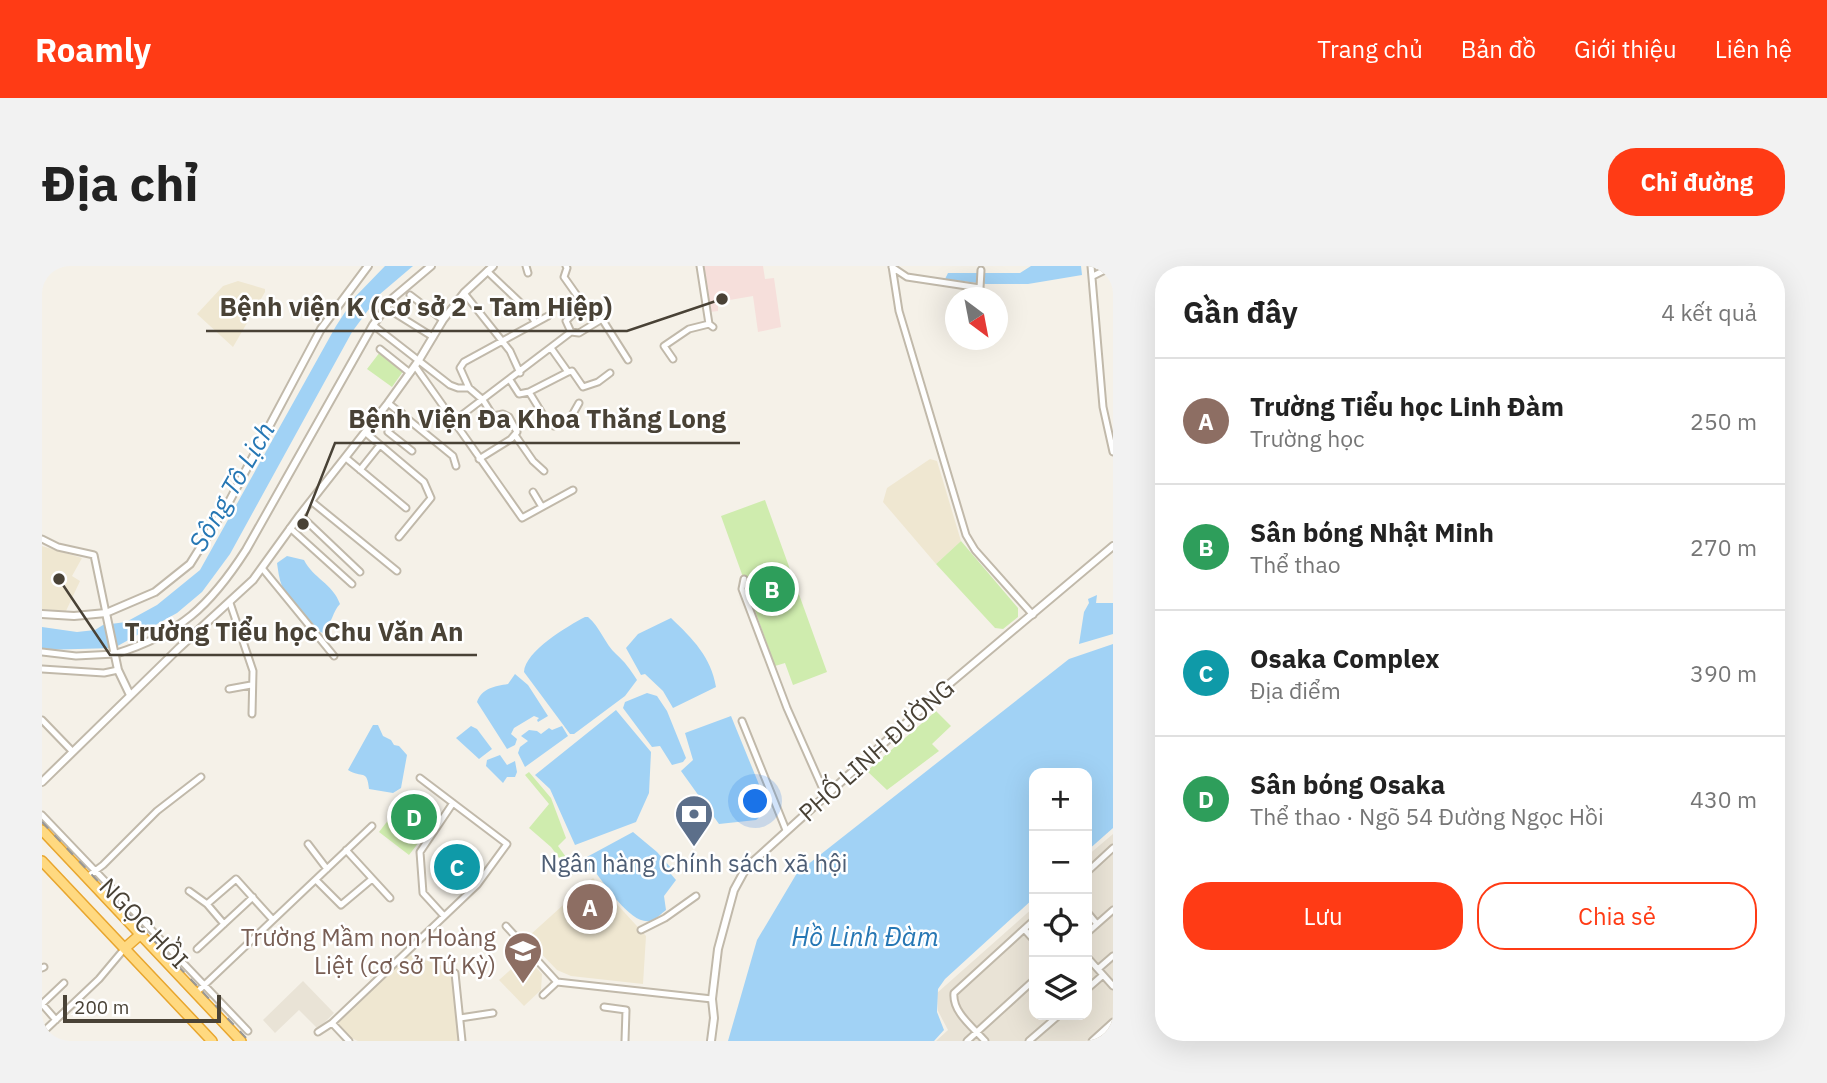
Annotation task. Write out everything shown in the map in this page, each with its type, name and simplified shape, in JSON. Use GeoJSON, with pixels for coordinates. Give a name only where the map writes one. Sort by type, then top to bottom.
{"type":"FeatureCollection","features":[{"type":"Feature","properties":{"kind":"highway"},"geometry":{"type":"LineString","coordinates":[[42,830],[91,874],[141,934],[241,1041]]}},
{"type":"Feature","properties":{"kind":"highway"},"geometry":{"type":"LineString","coordinates":[[42,861],[212,1041]]}},
{"type":"Feature","properties":{"kind":"highway"},"geometry":{"type":"LineString","coordinates":[[125,948],[141,934]]}},
{"type":"Feature","properties":{"kind":"street"},"geometry":{"type":"LineString","coordinates":[[42,614],[107,615],[156,592],[190,564],[230,500],[321,329],[368,266]]}},
{"type":"Feature","properties":{"kind":"street"},"geometry":{"type":"LineString","coordinates":[[42,652],[76,656],[141,646],[175,628],[203,607],[224,584],[246,550],[385,307],[431,266]]}},
{"type":"Feature","properties":{"kind":"street"},"geometry":{"type":"LineString","coordinates":[[526,266],[528,273]]}},
{"type":"Feature","properties":{"kind":"street"},"geometry":{"type":"LineString","coordinates":[[566,266],[564,277],[581,306],[566,321],[571,332]]}},
{"type":"Feature","properties":{"kind":"street"},"geometry":{"type":"LineString","coordinates":[[673,359],[664,346],[689,329],[711,325],[700,266]]}},
{"type":"Feature","properties":{"kind":"street"},"geometry":{"type":"LineString","coordinates":[[892,266],[907,277],[980,286],[981,271]]}},
{"type":"Feature","properties":{"kind":"street"},"geometry":{"type":"LineString","coordinates":[[892,266],[899,311],[966,535],[975,550],[1033,615]]}},
{"type":"Feature","properties":{"kind":"street"},"geometry":{"type":"LineString","coordinates":[[1091,266],[1103,407],[1113,452]]}},
{"type":"Feature","properties":{"kind":"street"},"geometry":{"type":"LineString","coordinates":[[1093,276],[1113,266]]}},
{"type":"Feature","properties":{"kind":"street"},"geometry":{"type":"LineString","coordinates":[[42,782],[130,695],[230,603],[262,568],[388,403],[443,320],[464,293],[490,268],[527,309],[535,322]]}},
{"type":"Feature","properties":{"kind":"street"},"geometry":{"type":"LineString","coordinates":[[464,293],[502,341],[520,373]]}},
{"type":"Feature","properties":{"kind":"street"},"geometry":{"type":"LineString","coordinates":[[410,295],[443,320]]}},
{"type":"Feature","properties":{"kind":"street"},"geometry":{"type":"LineString","coordinates":[[385,307],[433,337]]}},
{"type":"Feature","properties":{"kind":"street"},"geometry":{"type":"LineString","coordinates":[[479,459],[517,432],[509,418],[503,414],[493,416],[483,400],[469,388],[460,369],[464,362],[548,316]]}},
{"type":"Feature","properties":{"kind":"street"},"geometry":{"type":"LineString","coordinates":[[454,421],[571,332],[579,333],[602,319],[628,360]]}},
{"type":"Feature","properties":{"kind":"street"},"geometry":{"type":"LineString","coordinates":[[373,325],[415,366],[522,518],[573,490]]}},
{"type":"Feature","properties":{"kind":"street"},"geometry":{"type":"LineString","coordinates":[[551,348],[568,372]]}},
{"type":"Feature","properties":{"kind":"street"},"geometry":{"type":"LineString","coordinates":[[380,349],[450,385],[469,388]]}},
{"type":"Feature","properties":{"kind":"street"},"geometry":{"type":"LineString","coordinates":[[510,380],[519,394],[529,392],[572,371],[583,387],[598,382],[610,373]]}},
{"type":"Feature","properties":{"kind":"street"},"geometry":{"type":"LineString","coordinates":[[529,392],[545,418],[554,426],[569,419],[579,403]]}},
{"type":"Feature","properties":{"kind":"street"},"geometry":{"type":"LineString","coordinates":[[388,403],[453,456],[456,466]]}},
{"type":"Feature","properties":{"kind":"street"},"geometry":{"type":"LineString","coordinates":[[402,413],[388,432],[412,451]]}},
{"type":"Feature","properties":{"kind":"street"},"geometry":{"type":"LineString","coordinates":[[366,433],[424,482],[431,498],[399,537]]}},
{"type":"Feature","properties":{"kind":"street"},"geometry":{"type":"LineString","coordinates":[[514,435],[544,471]]}},
{"type":"Feature","properties":{"kind":"street"},"geometry":{"type":"LineString","coordinates":[[360,470],[380,445]]}},
{"type":"Feature","properties":{"kind":"street"},"geometry":{"type":"LineString","coordinates":[[346,458],[406,508]]}},
{"type":"Feature","properties":{"kind":"street"},"geometry":{"type":"LineString","coordinates":[[533,492],[542,507]]}},
{"type":"Feature","properties":{"kind":"street"},"geometry":{"type":"LineString","coordinates":[[311,501],[397,570]]}},
{"type":"Feature","properties":{"kind":"street"},"geometry":{"type":"LineString","coordinates":[[300,515],[360,572]]}},
{"type":"Feature","properties":{"kind":"street"},"geometry":{"type":"LineString","coordinates":[[290,528],[352,584]]}},
{"type":"Feature","properties":{"kind":"street"},"geometry":{"type":"LineString","coordinates":[[42,538],[58,547],[94,555],[118,670],[130,695]]}},
{"type":"Feature","properties":{"kind":"street","name":"PHỐ LINH ĐƯỜNG"},"geometry":{"type":"LineString","coordinates":[[711,1041],[714,1018],[712,999],[718,949],[734,890],[746,868],[948,685],[1113,547]]}},
{"type":"Feature","properties":{"kind":"street"},"geometry":{"type":"LineString","coordinates":[[262,568],[334,656]]}},
{"type":"Feature","properties":{"kind":"street"},"geometry":{"type":"LineString","coordinates":[[744,579],[742,589],[776,681],[826,796]]}},
{"type":"Feature","properties":{"kind":"street"},"geometry":{"type":"LineString","coordinates":[[230,603],[253,671],[252,714]]}},
{"type":"Feature","properties":{"kind":"street"},"geometry":{"type":"LineString","coordinates":[[42,669],[104,673],[118,670]]}},
{"type":"Feature","properties":{"kind":"street"},"geometry":{"type":"LineString","coordinates":[[229,689],[251,685]]}},
{"type":"Feature","properties":{"kind":"street"},"geometry":{"type":"LineString","coordinates":[[42,720],[45,727],[72,751]]}},
{"type":"Feature","properties":{"kind":"street"},"geometry":{"type":"LineString","coordinates":[[742,721],[786,830]]}},
{"type":"Feature","properties":{"kind":"street"},"geometry":{"type":"LineString","coordinates":[[91,874],[157,811],[201,776]]}},
{"type":"Feature","properties":{"kind":"street"},"geometry":{"type":"LineString","coordinates":[[318,1032],[332,1023],[477,886],[507,844],[420,778]]}},
{"type":"Feature","properties":{"kind":"street"},"geometry":{"type":"LineString","coordinates":[[444,916],[423,893],[420,852],[453,803]]}},
{"type":"Feature","properties":{"kind":"street","name":"NGỌC HỒI"},"geometry":{"type":"LineString","coordinates":[[42,815],[91,874],[248,1031]]}},
{"type":"Feature","properties":{"kind":"street"},"geometry":{"type":"LineString","coordinates":[[196,993],[372,826]]}},
{"type":"Feature","properties":{"kind":"street"},"geometry":{"type":"LineString","coordinates":[[308,844],[327,869]]}},
{"type":"Feature","properties":{"kind":"street"},"geometry":{"type":"LineString","coordinates":[[1092,867],[1113,848]]}},
{"type":"Feature","properties":{"kind":"street"},"geometry":{"type":"LineString","coordinates":[[346,850],[390,898]]}},
{"type":"Feature","properties":{"kind":"street"},"geometry":{"type":"LineString","coordinates":[[206,904],[236,879],[273,920]]}},
{"type":"Feature","properties":{"kind":"street"},"geometry":{"type":"LineString","coordinates":[[316,880],[341,905],[372,879]]}},
{"type":"Feature","properties":{"kind":"street"},"geometry":{"type":"LineString","coordinates":[[189,891],[206,904],[224,924]]}},
{"type":"Feature","properties":{"kind":"street"},"geometry":{"type":"LineString","coordinates":[[641,930],[665,918],[696,895]]}},
{"type":"Feature","properties":{"kind":"street"},"geometry":{"type":"LineString","coordinates":[[197,949],[253,897]]}},
{"type":"Feature","properties":{"kind":"street"},"geometry":{"type":"LineString","coordinates":[[1092,928],[1113,910]]}},
{"type":"Feature","properties":{"kind":"street"},"geometry":{"type":"LineString","coordinates":[[1092,918],[1097,924]]}},
{"type":"Feature","properties":{"kind":"street"},"geometry":{"type":"LineString","coordinates":[[985,1041],[953,1002],[954,993],[1029,924]]}},
{"type":"Feature","properties":{"kind":"street"},"geometry":{"type":"LineString","coordinates":[[506,926],[557,982],[712,999]]}},
{"type":"Feature","properties":{"kind":"street"},"geometry":{"type":"LineString","coordinates":[[1024,929],[1029,934]]}},
{"type":"Feature","properties":{"kind":"street"},"geometry":{"type":"LineString","coordinates":[[42,1033],[99,979],[125,948]]}},
{"type":"Feature","properties":{"kind":"street"},"geometry":{"type":"LineString","coordinates":[[1098,969],[1113,956]]}},
{"type":"Feature","properties":{"kind":"street"},"geometry":{"type":"LineString","coordinates":[[1092,962],[1113,986]]}},
{"type":"Feature","properties":{"kind":"street"},"geometry":{"type":"LineString","coordinates":[[455,973],[462,1041]]}},
{"type":"Feature","properties":{"kind":"street"},"geometry":{"type":"LineString","coordinates":[[1092,985],[1103,975]]}},
{"type":"Feature","properties":{"kind":"street"},"geometry":{"type":"LineString","coordinates":[[543,995],[557,982]]}},
{"type":"Feature","properties":{"kind":"street"},"geometry":{"type":"LineString","coordinates":[[57,1020],[42,1004],[64,984]]}},
{"type":"Feature","properties":{"kind":"street"},"geometry":{"type":"LineString","coordinates":[[967,1041],[1029,985]]}},
{"type":"Feature","properties":{"kind":"street"},"geometry":{"type":"LineString","coordinates":[[604,1007],[626,1010],[625,1041]]}},
{"type":"Feature","properties":{"kind":"street"},"geometry":{"type":"LineString","coordinates":[[460,1018],[493,1013]]}},
{"type":"Feature","properties":{"kind":"street"},"geometry":{"type":"LineString","coordinates":[[1029,1041],[1053,1020]]}},
{"type":"Feature","properties":{"kind":"street"},"geometry":{"type":"LineString","coordinates":[[1092,1041],[1113,1022]]}},
{"type":"Feature","properties":{"kind":"street"},"geometry":{"type":"LineString","coordinates":[[332,1023],[349,1041]]}},
{"type":"Feature","properties":{"kind":"street"},"geometry":{"type":"LineString","coordinates":[[1103,1031],[1112,1041]]}},
{"type":"Feature","properties":{"kind":"shaded area"},"geometry":{"type":"Polygon","coordinates":[[[704,266],[763,266],[765,279],[774,278],[781,327],[758,332],[753,296],[718,302],[718,311],[710,312],[704,266]]]}},
{"type":"Feature","properties":{"kind":"shaded area"},"geometry":{"type":"Polygon","coordinates":[[[238,281],[265,289],[265,292],[233,347],[197,314],[223,286],[238,281]]]}},
{"type":"Feature","properties":{"kind":"shaded area"},"geometry":{"type":"Polygon","coordinates":[[[930,459],[937,461],[961,541],[936,564],[883,502],[887,488],[930,459]]]}},
{"type":"Feature","properties":{"kind":"shaded area"},"geometry":{"type":"Polygon","coordinates":[[[42,546],[82,558],[72,576],[80,581],[66,611],[42,609],[42,546]]]}},
{"type":"Feature","properties":{"kind":"shaded area"},"geometry":{"type":"Polygon","coordinates":[[[1113,834],[1113,1041],[936,1041],[948,1030],[938,1011],[937,993],[1029,911],[1029,1020],[1092,1020],[1092,852],[1113,834]]]}},
{"type":"Feature","properties":{"kind":"shaded area"},"geometry":{"type":"Polygon","coordinates":[[[593,878],[646,936],[643,984],[571,976],[557,970],[528,940],[530,935],[593,878]]]}},
{"type":"Feature","properties":{"kind":"shaded area"},"geometry":{"type":"Polygon","coordinates":[[[409,955],[452,969],[460,1039],[358,1041],[347,1036],[337,1025],[339,1020],[409,955]]]}},
{"type":"Feature","properties":{"kind":"shaded area","name":"Trường Mầm non Hoàng Liệt (cơ sở Tứ Kỳ)"},"geometry":{"type":"Polygon","coordinates":[[[526,956],[542,974],[541,990],[524,1006],[499,980],[526,956]]]}},
{"type":"Feature","properties":{"kind":"shaded area"},"geometry":{"type":"Polygon","coordinates":[[[303,981],[334,1013],[318,1029],[299,1010],[275,1033],[263,1020],[303,981]]]}},
{"type":"Feature","properties":{"kind":"green space"},"geometry":{"type":"Polygon","coordinates":[[[380,352],[404,370],[392,387],[367,369],[380,352]]]}},
{"type":"Feature","properties":{"kind":"green space"},"geometry":{"type":"Polygon","coordinates":[[[765,500],[827,672],[793,685],[785,663],[775,666],[721,516],[765,500]]]}},
{"type":"Feature","properties":{"kind":"green space"},"geometry":{"type":"Polygon","coordinates":[[[961,541],[1018,608],[1018,617],[1003,629],[995,628],[936,564],[961,541]]]}},
{"type":"Feature","properties":{"kind":"green space"},"geometry":{"type":"Polygon","coordinates":[[[936,711],[951,726],[932,744],[939,751],[887,790],[867,771],[936,711]]]}},
{"type":"Feature","properties":{"kind":"green space"},"geometry":{"type":"Polygon","coordinates":[[[529,772],[551,798],[566,838],[558,846],[576,871],[572,875],[551,847],[529,828],[549,804],[525,775],[529,772]]]}},
{"type":"Feature","properties":{"kind":"green space"},"geometry":{"type":"Polygon","coordinates":[[[406,797],[436,820],[409,855],[379,832],[406,797]]]}},
{"type":"Feature","properties":{"kind":"water"},"geometry":{"type":"Polygon","coordinates":[[[385,266],[413,266],[380,294],[352,332],[230,554],[202,592],[177,613],[114,648],[42,650],[42,627],[77,632],[126,622],[157,605],[200,570],[336,326],[355,297],[385,266]]]}},
{"type":"Feature","properties":{"kind":"water"},"geometry":{"type":"Polygon","coordinates":[[[1031,266],[1081,266],[1082,275],[1028,284],[986,284],[945,279],[948,273],[1020,273],[1031,266]]]}},
{"type":"Feature","properties":{"kind":"water"},"geometry":{"type":"Polygon","coordinates":[[[287,556],[304,560],[337,597],[340,604],[323,633],[306,620],[284,591],[277,563],[287,556]]]}},
{"type":"Feature","properties":{"kind":"water"},"geometry":{"type":"Polygon","coordinates":[[[1097,595],[1096,603],[1113,603],[1113,634],[1079,644],[1088,599],[1097,595]]]}},
{"type":"Feature","properties":{"kind":"water"},"geometry":{"type":"Polygon","coordinates":[[[585,617],[592,621],[637,680],[625,696],[574,734],[570,734],[524,672],[526,664],[539,648],[585,617]]]}},
{"type":"Feature","properties":{"kind":"water"},"geometry":{"type":"Polygon","coordinates":[[[671,618],[694,641],[710,667],[716,687],[673,708],[663,691],[645,674],[641,675],[626,648],[638,634],[671,618]]]}},
{"type":"Feature","properties":{"kind":"water","name":"Hồ Linh Đàm"},"geometry":{"type":"Polygon","coordinates":[[[1113,644],[1113,828],[1092,847],[1092,768],[1029,768],[1029,903],[945,979],[938,989],[937,1012],[944,1030],[934,1041],[728,1041],[757,940],[797,873],[1069,659],[1113,644]]]}},
{"type":"Feature","properties":{"kind":"water"},"geometry":{"type":"Polygon","coordinates":[[[515,674],[528,685],[548,716],[538,722],[539,718],[534,716],[514,728],[511,734],[517,739],[515,745],[507,749],[477,702],[486,691],[508,684],[515,674]]]}},
{"type":"Feature","properties":{"kind":"water"},"geometry":{"type":"Polygon","coordinates":[[[647,693],[657,696],[667,711],[686,758],[683,762],[672,765],[660,746],[652,747],[623,708],[625,702],[647,693]]]}},
{"type":"Feature","properties":{"kind":"water"},"geometry":{"type":"Polygon","coordinates":[[[616,710],[651,752],[649,793],[636,822],[575,845],[550,789],[535,775],[616,710]]]}},
{"type":"Feature","properties":{"kind":"water"},"geometry":{"type":"Polygon","coordinates":[[[731,716],[769,809],[756,820],[719,824],[681,771],[693,760],[685,733],[731,716]]]}},
{"type":"Feature","properties":{"kind":"water"},"geometry":{"type":"Polygon","coordinates":[[[373,725],[378,725],[383,736],[407,755],[401,788],[393,793],[369,789],[365,776],[348,770],[373,725]]]}},
{"type":"Feature","properties":{"kind":"water"},"geometry":{"type":"Polygon","coordinates":[[[471,726],[477,729],[492,749],[479,759],[456,738],[471,726]]]}},
{"type":"Feature","properties":{"kind":"water"},"geometry":{"type":"Polygon","coordinates":[[[562,726],[568,736],[525,767],[518,753],[520,747],[528,741],[521,736],[529,730],[541,734],[549,728],[552,730],[562,726]]]}},
{"type":"Feature","properties":{"kind":"water"},"geometry":{"type":"Polygon","coordinates":[[[500,755],[507,765],[515,761],[517,772],[515,777],[507,777],[503,783],[486,766],[487,760],[500,755]]]}},
{"type":"Feature","properties":{"kind":"water"},"geometry":{"type":"Polygon","coordinates":[[[633,832],[657,852],[672,869],[670,873],[676,880],[664,896],[666,910],[653,920],[646,921],[630,913],[596,873],[589,870],[585,858],[633,832]]]}},
{"type":"Feature","properties":{"kind":"railway"},"geometry":{"type":"LineString","coordinates":[[42,822],[249,1041]]}},
{"type":"Feature","properties":{"kind":"place","name":"Bệnh viện K (Cơ sở 2 - Tam Hiệp)"},"geometry":{"type":"Point","coordinates":[722,299]}},
{"type":"Feature","properties":{"kind":"place","name":"Bệnh Viện Đa Khoa Thăng Long"},"geometry":{"type":"Point","coordinates":[303,524]}},
{"type":"Feature","properties":{"kind":"place","name":"Trường Tiểu học Chu Văn An"},"geometry":{"type":"Point","coordinates":[59,579]}},
{"type":"Feature","properties":{"kind":"place","name":"Sân bóng Nhật Minh"},"geometry":{"type":"Point","coordinates":[772,589]}},
{"type":"Feature","properties":{"kind":"place","name":"Sân bóng Osaka"},"geometry":{"type":"Point","coordinates":[414,817]}},
{"type":"Feature","properties":{"kind":"place","name":"Ngân hàng Chính sách xã hội"},"geometry":{"type":"Point","coordinates":[694,848]}},
{"type":"Feature","properties":{"kind":"place","name":"Osaka Complex"},"geometry":{"type":"Point","coordinates":[457,867]}},
{"type":"Feature","properties":{"kind":"place","name":"Trường Tiểu học Linh Đàm"},"geometry":{"type":"Point","coordinates":[590,907]}},
{"type":"Feature","properties":{"kind":"place","name":"Trường Mầm non Hoàng Liệt (cơ sở Tứ Kỳ)"},"geometry":{"type":"Point","coordinates":[523,985]}},
{"type":"Feature","properties":{"kind":"water label","name":"Sông Tô Lịch"},"geometry":{"type":"Point","coordinates":[231,486]}}]}
